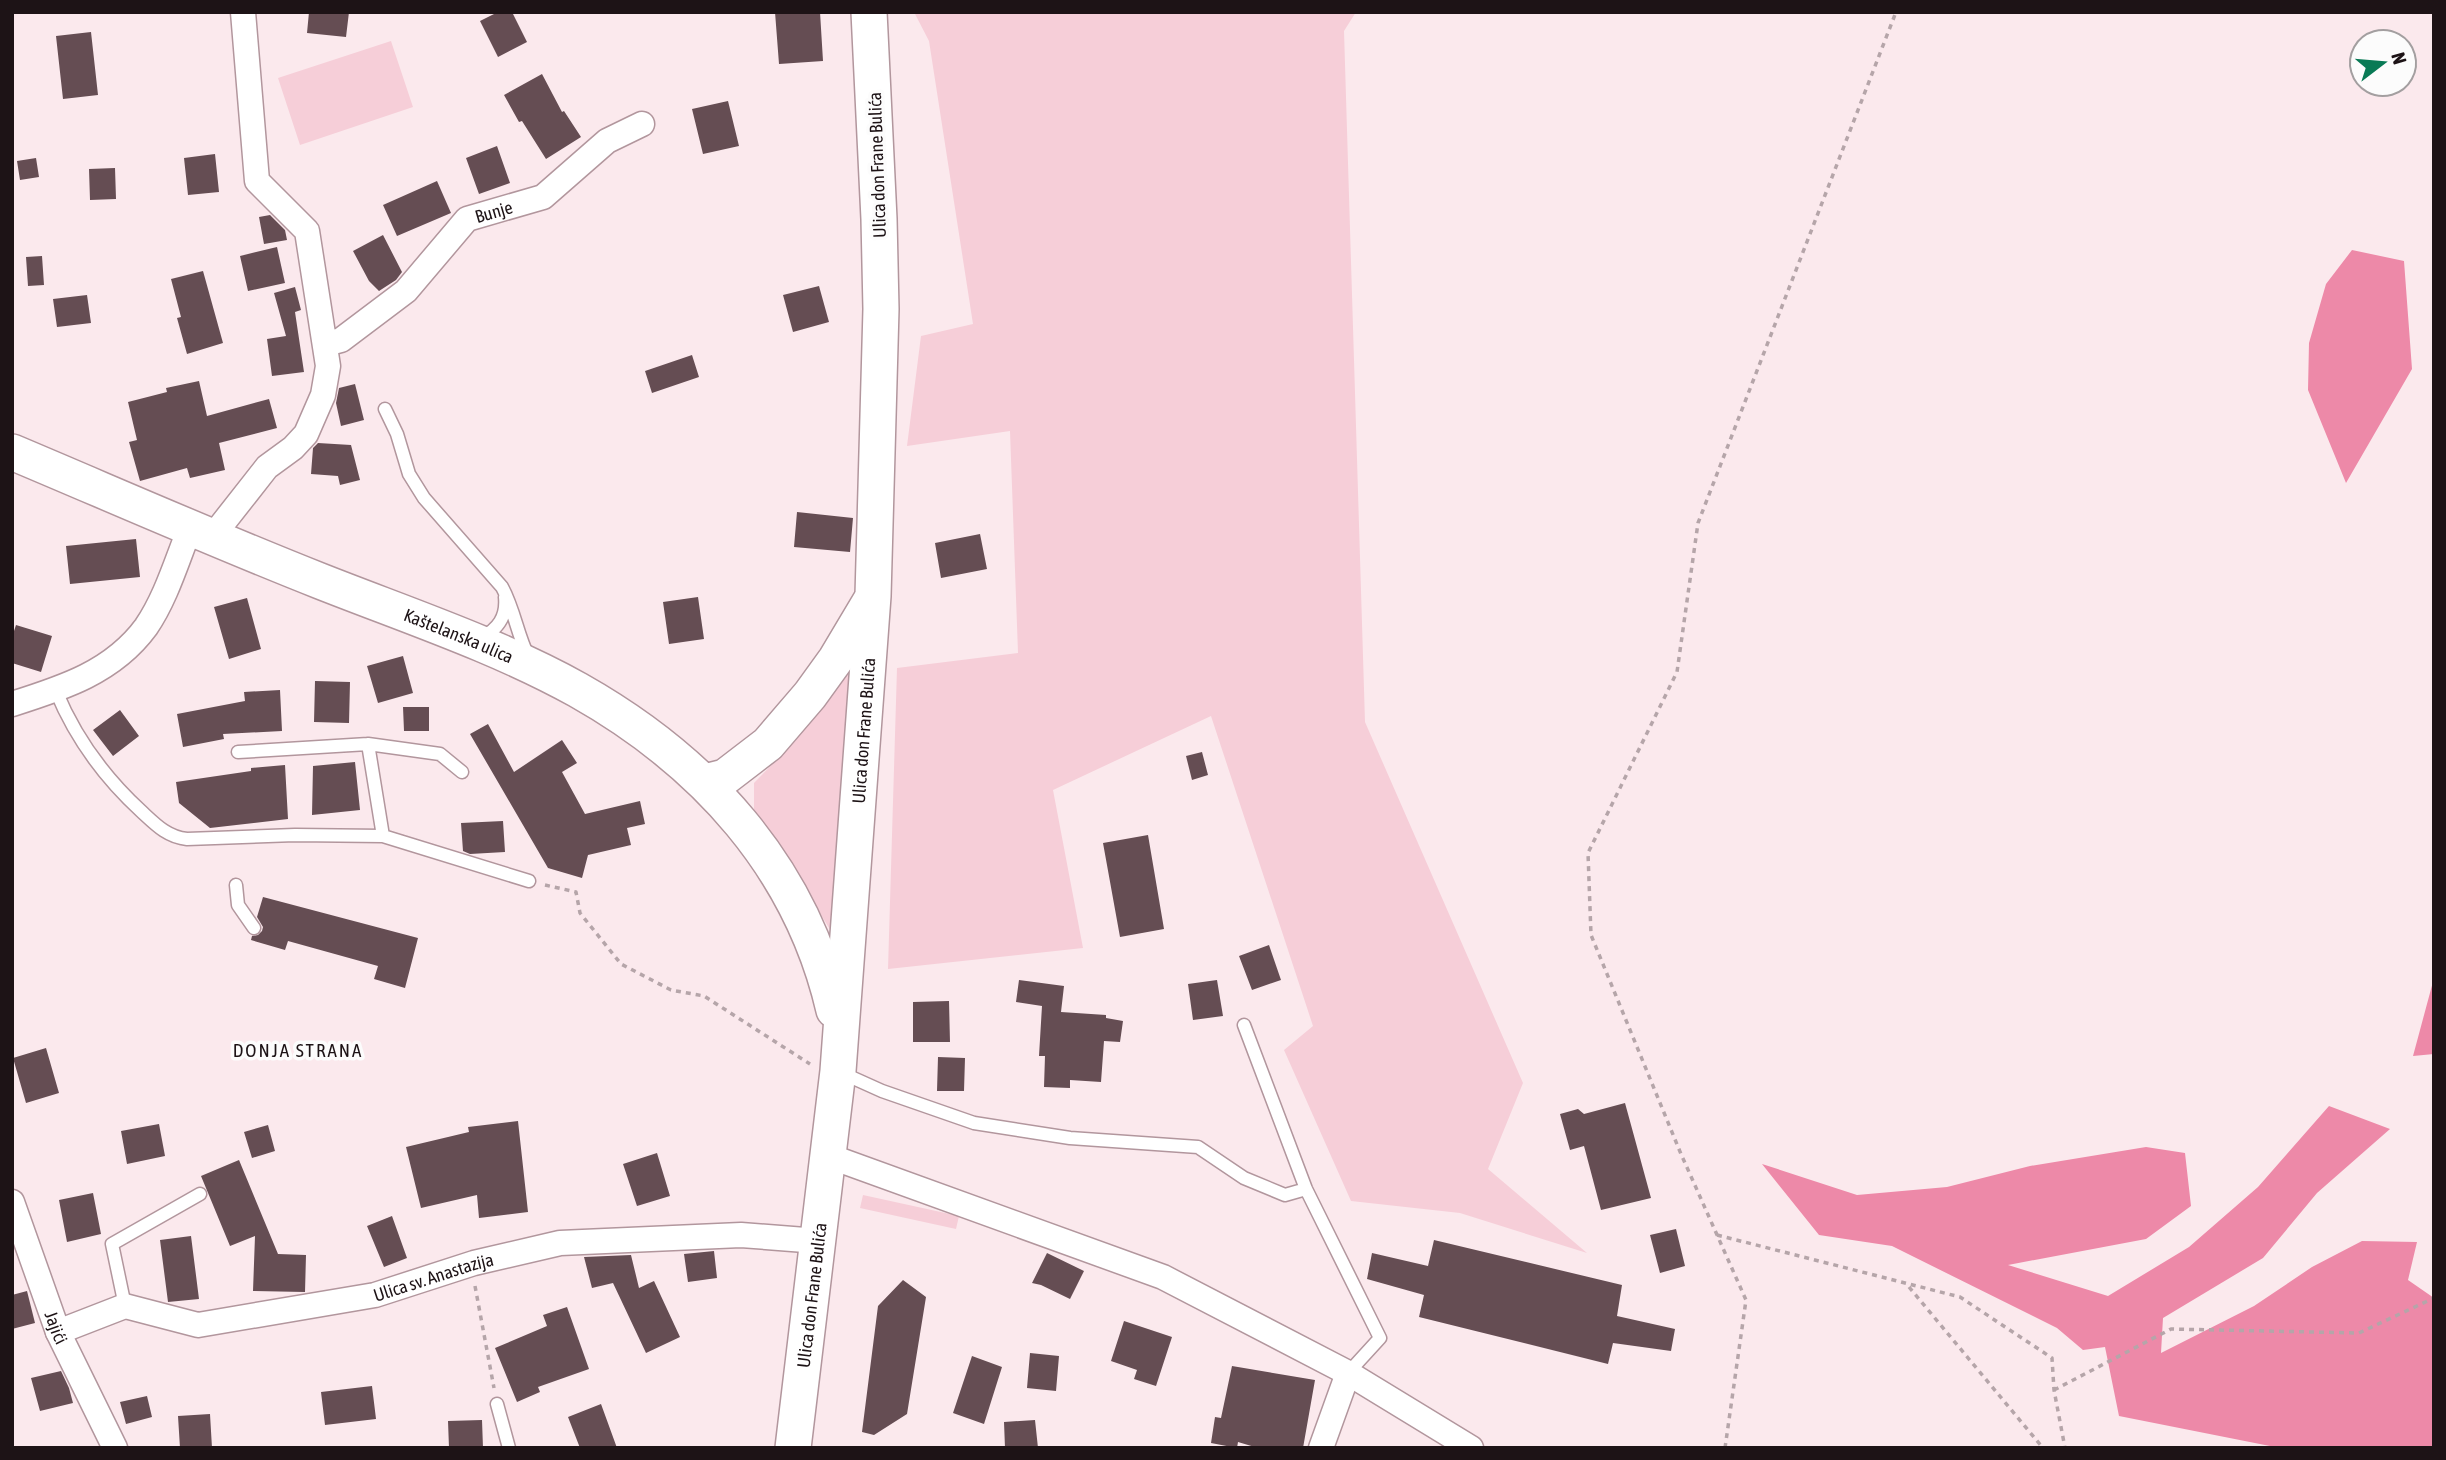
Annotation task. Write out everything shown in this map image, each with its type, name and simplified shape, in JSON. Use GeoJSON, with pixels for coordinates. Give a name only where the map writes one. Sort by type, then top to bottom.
{"type":"FeatureCollection","features":[{"type":"Feature","properties":{"kind":"street"},"geometry":{"type":"LineString","coordinates":[[12,704],[56,691],[115,659],[146,626],[201,532],[267,467],[293,448],[306,434],[323,395],[328,366],[326,344],[307,231],[257,181],[243,12]]}},
{"type":"Feature","properties":{"kind":"street","name":"Ulica don Frane Bulića"},"geometry":{"type":"LineString","coordinates":[[793,1448],[839,1056],[873,596],[881,309],[879,206],[869,12]]}},
{"type":"Feature","properties":{"kind":"street","name":"Bunje"},"geometry":{"type":"LineString","coordinates":[[326,344],[347,336],[406,291],[467,219],[543,197],[607,141],[642,124]]}},
{"type":"Feature","properties":{"kind":"street","name":"Kaštelanska ulica"},"geometry":{"type":"LineString","coordinates":[[12,452],[540,671],[617,713],[705,782],[746,827],[774,865],[813,939],[823,968],[837,1023],[839,1056]]}},
{"type":"Feature","properties":{"kind":"street"},"geometry":{"type":"LineString","coordinates":[[705,782],[725,777],[740,767],[768,744],[788,722],[836,659],[873,596]]}},
{"type":"Feature","properties":{"kind":"street"},"geometry":{"type":"LineString","coordinates":[[826,1155],[1163,1277],[1349,1373],[1471,1448]]}},
{"type":"Feature","properties":{"kind":"street","name":"Jajići"},"geometry":{"type":"LineString","coordinates":[[12,1202],[58,1332],[115,1448]]}},
{"type":"Feature","properties":{"kind":"street","name":"Ulica sv. Anastazija"},"geometry":{"type":"LineString","coordinates":[[125,1306],[198,1325],[375,1295],[474,1263],[559,1243],[741,1235],[818,1241]]}},
{"type":"Feature","properties":{"kind":"street"},"geometry":{"type":"LineString","coordinates":[[58,1332],[125,1306]]}},
{"type":"Feature","properties":{"kind":"street"},"geometry":{"type":"LineString","coordinates":[[1321,1448],[1349,1373]]}},
{"type":"Feature","properties":{"kind":"lane"},"geometry":{"type":"LineString","coordinates":[[385,409],[397,434],[409,474],[419,490],[502,587],[511,603],[526,651],[540,671]]}},
{"type":"Feature","properties":{"kind":"lane"},"geometry":{"type":"LineString","coordinates":[[467,640],[481,638],[492,632],[500,622],[506,612],[502,587]]}},
{"type":"Feature","properties":{"kind":"lane"},"geometry":{"type":"LineString","coordinates":[[56,691],[83,743],[104,773],[128,799],[173,838],[383,836],[529,881]]}},
{"type":"Feature","properties":{"kind":"lane"},"geometry":{"type":"LineString","coordinates":[[368,744],[383,836]]}},
{"type":"Feature","properties":{"kind":"lane"},"geometry":{"type":"LineString","coordinates":[[238,752],[368,744],[440,754],[462,772]]}},
{"type":"Feature","properties":{"kind":"lane"},"geometry":{"type":"LineString","coordinates":[[236,885],[238,905],[254,928]]}},
{"type":"Feature","properties":{"kind":"lane"},"geometry":{"type":"LineString","coordinates":[[1244,1025],[1306,1189],[1380,1338],[1349,1373]]}},
{"type":"Feature","properties":{"kind":"lane"},"geometry":{"type":"LineString","coordinates":[[839,1056],[882,1091],[974,1124],[1070,1138],[1198,1147],[1244,1178],[1285,1195],[1306,1189]]}},
{"type":"Feature","properties":{"kind":"lane"},"geometry":{"type":"LineString","coordinates":[[125,1306],[112,1244],[200,1194]]}},
{"type":"Feature","properties":{"kind":"lane"},"geometry":{"type":"LineString","coordinates":[[497,1404],[509,1448]]}},
{"type":"Feature","properties":{"kind":"path"},"geometry":{"type":"LineString","coordinates":[[1726,1448],[1746,1300],[1591,935],[1588,853],[1677,672],[1698,523],[1896,12]]}},
{"type":"Feature","properties":{"kind":"path"},"geometry":{"type":"LineString","coordinates":[[529,881],[576,892],[580,914],[621,964],[671,990],[704,996],[809,1064],[839,1056]]}},
{"type":"Feature","properties":{"kind":"path"},"geometry":{"type":"LineString","coordinates":[[1717,1235],[1908,1286],[1960,1297],[2052,1358],[2054,1390],[2065,1448]]}},
{"type":"Feature","properties":{"kind":"path"},"geometry":{"type":"LineString","coordinates":[[474,1263],[475,1286],[497,1404]]}},
{"type":"Feature","properties":{"kind":"path"},"geometry":{"type":"LineString","coordinates":[[1908,1286],[2043,1448]]}},
{"type":"Feature","properties":{"kind":"path"},"geometry":{"type":"LineString","coordinates":[[2054,1390],[2171,1329],[2359,1333],[2434,1298]]}},
{"type":"Feature","properties":{"kind":"shaded area"},"geometry":{"type":"Polygon","coordinates":[[[914,12],[1356,12],[1344,31],[1365,722],[1523,1083],[1488,1169],[1587,1253],[1460,1213],[1351,1201],[1284,1050],[1313,1026],[1211,716],[1053,790],[1083,948],[888,969],[897,668],[1018,653],[1010,431],[907,446],[921,336],[973,324],[929,41],[914,12]]]}},
{"type":"Feature","properties":{"kind":"shaded area"},"geometry":{"type":"Polygon","coordinates":[[[391,41],[413,107],[300,145],[278,78],[391,41]]]}},
{"type":"Feature","properties":{"kind":"shaded area"},"geometry":{"type":"Polygon","coordinates":[[[2352,250],[2404,261],[2412,369],[2346,483],[2308,390],[2309,343],[2326,284],[2352,250]]]}},
{"type":"Feature","properties":{"kind":"shaded area"},"geometry":{"type":"Polygon","coordinates":[[[851,662],[831,931],[778,846],[754,815],[754,783],[796,740],[851,662]]]}},
{"type":"Feature","properties":{"kind":"shaded area"},"geometry":{"type":"Polygon","coordinates":[[[2434,978],[2434,1054],[2413,1056],[2434,978]]]}},
{"type":"Feature","properties":{"kind":"shaded area"},"geometry":{"type":"Polygon","coordinates":[[[2329,1106],[2390,1129],[2317,1193],[2263,1258],[2163,1318],[2161,1353],[2254,1306],[2312,1267],[2362,1241],[2417,1242],[2408,1280],[2434,1298],[2434,1448],[2280,1448],[2119,1416],[2105,1347],[2083,1350],[2057,1328],[1892,1246],[1819,1235],[1762,1164],[1857,1195],[1947,1187],[2030,1166],[2146,1147],[2185,1153],[2191,1206],[2146,1239],[2008,1265],[2108,1296],[2189,1247],[2258,1187],[2329,1106]]]}},
{"type":"Feature","properties":{"kind":"shaded area"},"geometry":{"type":"Polygon","coordinates":[[[863,1195],[959,1216],[956,1229],[860,1208],[863,1195]]]}},
{"type":"Feature","properties":{"kind":"building"},"geometry":{"type":"Polygon","coordinates":[[[309,12],[349,12],[346,37],[307,33],[309,12]]]}},
{"type":"Feature","properties":{"kind":"building"},"geometry":{"type":"Polygon","coordinates":[[[498,12],[512,12],[527,42],[498,57],[480,21],[498,12]]]}},
{"type":"Feature","properties":{"kind":"building"},"geometry":{"type":"Polygon","coordinates":[[[775,12],[820,12],[823,61],[779,64],[775,12]]]}},
{"type":"Feature","properties":{"kind":"building"},"geometry":{"type":"Polygon","coordinates":[[[91,32],[98,95],[63,99],[56,36],[91,32]]]}},
{"type":"Feature","properties":{"kind":"building"},"geometry":{"type":"Polygon","coordinates":[[[542,74],[562,112],[564,111],[581,137],[546,159],[522,121],[519,122],[504,95],[542,74]]]}},
{"type":"Feature","properties":{"kind":"building"},"geometry":{"type":"Polygon","coordinates":[[[728,101],[739,146],[703,154],[692,109],[728,101]]]}},
{"type":"Feature","properties":{"kind":"building"},"geometry":{"type":"Polygon","coordinates":[[[497,146],[510,183],[479,194],[466,158],[497,146]]]}},
{"type":"Feature","properties":{"kind":"building"},"geometry":{"type":"Polygon","coordinates":[[[215,154],[219,192],[188,195],[184,158],[215,154]]]}},
{"type":"Feature","properties":{"kind":"building"},"geometry":{"type":"Polygon","coordinates":[[[36,158],[39,177],[20,180],[17,161],[36,158]]]}},
{"type":"Feature","properties":{"kind":"building"},"geometry":{"type":"Polygon","coordinates":[[[115,168],[116,199],[90,200],[89,169],[115,168]]]}},
{"type":"Feature","properties":{"kind":"building"},"geometry":{"type":"Polygon","coordinates":[[[437,181],[451,213],[397,236],[383,205],[437,181]]]}},
{"type":"Feature","properties":{"kind":"building"},"geometry":{"type":"Polygon","coordinates":[[[270,215],[285,230],[287,240],[264,244],[259,217],[270,215]]]}},
{"type":"Feature","properties":{"kind":"building"},"geometry":{"type":"Polygon","coordinates":[[[383,235],[402,272],[396,280],[379,291],[369,281],[353,251],[383,235]]]}},
{"type":"Feature","properties":{"kind":"building"},"geometry":{"type":"Polygon","coordinates":[[[277,247],[285,283],[248,291],[240,256],[277,247]]]}},
{"type":"Feature","properties":{"kind":"building"},"geometry":{"type":"Polygon","coordinates":[[[42,256],[44,285],[28,286],[26,257],[42,256]]]}},
{"type":"Feature","properties":{"kind":"building"},"geometry":{"type":"Polygon","coordinates":[[[203,271],[223,343],[187,354],[177,318],[181,317],[171,279],[203,271]]]}},
{"type":"Feature","properties":{"kind":"building"},"geometry":{"type":"Polygon","coordinates":[[[819,286],[829,322],[793,332],[783,295],[819,286]]]}},
{"type":"Feature","properties":{"kind":"building"},"geometry":{"type":"Polygon","coordinates":[[[295,287],[301,310],[295,312],[304,372],[272,376],[267,339],[286,336],[274,293],[295,287]]]}},
{"type":"Feature","properties":{"kind":"building"},"geometry":{"type":"Polygon","coordinates":[[[87,295],[91,323],[57,327],[53,299],[87,295]]]}},
{"type":"Feature","properties":{"kind":"building"},"geometry":{"type":"Polygon","coordinates":[[[692,355],[699,377],[652,393],[645,371],[692,355]]]}},
{"type":"Feature","properties":{"kind":"building"},"geometry":{"type":"Polygon","coordinates":[[[199,381],[207,416],[269,399],[277,428],[219,443],[225,470],[190,478],[187,468],[140,481],[129,442],[137,440],[128,402],[167,392],[166,388],[199,381]]]}},
{"type":"Feature","properties":{"kind":"building"},"geometry":{"type":"Polygon","coordinates":[[[355,384],[364,420],[341,426],[336,403],[339,388],[355,384]]]}},
{"type":"Feature","properties":{"kind":"building"},"geometry":{"type":"Polygon","coordinates":[[[318,443],[351,445],[360,480],[340,485],[338,476],[311,474],[313,448],[318,443]]]}},
{"type":"Feature","properties":{"kind":"building"},"geometry":{"type":"Polygon","coordinates":[[[797,512],[853,518],[850,552],[794,547],[797,512]]]}},
{"type":"Feature","properties":{"kind":"building"},"geometry":{"type":"Polygon","coordinates":[[[980,534],[987,569],[941,578],[935,543],[980,534]]]}},
{"type":"Feature","properties":{"kind":"building"},"geometry":{"type":"Polygon","coordinates":[[[136,539],[140,577],[70,584],[66,546],[136,539]]]}},
{"type":"Feature","properties":{"kind":"building"},"geometry":{"type":"Polygon","coordinates":[[[698,597],[704,639],[669,644],[663,602],[698,597]]]}},
{"type":"Feature","properties":{"kind":"building"},"geometry":{"type":"Polygon","coordinates":[[[247,598],[261,649],[229,659],[214,607],[247,598]]]}},
{"type":"Feature","properties":{"kind":"building"},"geometry":{"type":"Polygon","coordinates":[[[16,625],[52,636],[41,672],[12,663],[12,637],[16,625]]]}},
{"type":"Feature","properties":{"kind":"building"},"geometry":{"type":"Polygon","coordinates":[[[403,656],[413,693],[378,703],[367,666],[403,656]]]}},
{"type":"Feature","properties":{"kind":"building"},"geometry":{"type":"Polygon","coordinates":[[[315,681],[350,682],[349,723],[314,722],[315,681]]]}},
{"type":"Feature","properties":{"kind":"building"},"geometry":{"type":"Polygon","coordinates":[[[280,690],[282,731],[223,734],[224,739],[183,747],[177,714],[245,701],[244,692],[280,690]]]}},
{"type":"Feature","properties":{"kind":"building"},"geometry":{"type":"Polygon","coordinates":[[[403,707],[429,707],[429,731],[404,731],[403,707]]]}},
{"type":"Feature","properties":{"kind":"building"},"geometry":{"type":"Polygon","coordinates":[[[120,710],[139,736],[113,756],[93,730],[120,710]]]}},
{"type":"Feature","properties":{"kind":"building"},"geometry":{"type":"Polygon","coordinates":[[[488,724],[514,772],[562,740],[577,763],[562,772],[585,814],[640,801],[645,824],[627,828],[631,845],[588,855],[582,878],[548,868],[470,734],[488,724]]]}},
{"type":"Feature","properties":{"kind":"building"},"geometry":{"type":"Polygon","coordinates":[[[1202,752],[1208,775],[1192,780],[1186,756],[1202,752]]]}},
{"type":"Feature","properties":{"kind":"building"},"geometry":{"type":"Polygon","coordinates":[[[355,762],[360,810],[312,815],[313,766],[355,762]]]}},
{"type":"Feature","properties":{"kind":"building"},"geometry":{"type":"Polygon","coordinates":[[[285,765],[288,819],[210,828],[179,803],[176,782],[251,771],[251,768],[285,765]]]}},
{"type":"Feature","properties":{"kind":"building"},"geometry":{"type":"Polygon","coordinates":[[[503,821],[505,852],[470,854],[463,851],[461,823],[503,821]]]}},
{"type":"Feature","properties":{"kind":"building"},"geometry":{"type":"Polygon","coordinates":[[[1148,835],[1164,929],[1120,937],[1103,843],[1148,835]]]}},
{"type":"Feature","properties":{"kind":"building"},"geometry":{"type":"Polygon","coordinates":[[[263,897],[418,938],[405,988],[374,979],[378,966],[288,941],[285,950],[251,940],[252,936],[262,931],[263,927],[257,917],[263,897]]]}},
{"type":"Feature","properties":{"kind":"building"},"geometry":{"type":"Polygon","coordinates":[[[1269,945],[1281,980],[1252,990],[1239,956],[1269,945]]]}},
{"type":"Feature","properties":{"kind":"building"},"geometry":{"type":"Polygon","coordinates":[[[1019,980],[1064,986],[1061,1012],[1106,1015],[1106,1018],[1123,1021],[1120,1042],[1104,1041],[1101,1082],[1070,1080],[1070,1088],[1044,1087],[1045,1056],[1039,1056],[1042,1006],[1016,1002],[1019,980]]]}},
{"type":"Feature","properties":{"kind":"building"},"geometry":{"type":"Polygon","coordinates":[[[1217,980],[1223,1016],[1193,1020],[1188,984],[1217,980]]]}},
{"type":"Feature","properties":{"kind":"building"},"geometry":{"type":"Polygon","coordinates":[[[949,1001],[950,1042],[913,1042],[913,1002],[949,1001]]]}},
{"type":"Feature","properties":{"kind":"building"},"geometry":{"type":"Polygon","coordinates":[[[46,1048],[59,1093],[26,1103],[13,1058],[46,1048]]]}},
{"type":"Feature","properties":{"kind":"building"},"geometry":{"type":"Polygon","coordinates":[[[938,1057],[965,1058],[964,1091],[937,1091],[938,1057]]]}},
{"type":"Feature","properties":{"kind":"building"},"geometry":{"type":"Polygon","coordinates":[[[1625,1103],[1651,1198],[1601,1210],[1584,1146],[1570,1150],[1560,1114],[1578,1109],[1584,1114],[1625,1103]]]}},
{"type":"Feature","properties":{"kind":"building"},"geometry":{"type":"Polygon","coordinates":[[[518,1121],[528,1212],[479,1218],[477,1195],[421,1208],[406,1147],[469,1132],[468,1127],[518,1121]]]}},
{"type":"Feature","properties":{"kind":"building"},"geometry":{"type":"Polygon","coordinates":[[[159,1124],[165,1156],[127,1164],[121,1131],[159,1124]]]}},
{"type":"Feature","properties":{"kind":"building"},"geometry":{"type":"Polygon","coordinates":[[[268,1125],[275,1151],[252,1158],[244,1132],[268,1125]]]}},
{"type":"Feature","properties":{"kind":"building"},"geometry":{"type":"Polygon","coordinates":[[[657,1153],[670,1196],[637,1206],[623,1164],[657,1153]]]}},
{"type":"Feature","properties":{"kind":"building"},"geometry":{"type":"Polygon","coordinates":[[[239,1160],[278,1254],[306,1255],[305,1292],[253,1291],[255,1236],[230,1246],[201,1176],[239,1160]]]}},
{"type":"Feature","properties":{"kind":"building"},"geometry":{"type":"Polygon","coordinates":[[[93,1193],[101,1234],[67,1242],[59,1200],[93,1193]]]}},
{"type":"Feature","properties":{"kind":"building"},"geometry":{"type":"Polygon","coordinates":[[[392,1216],[407,1258],[384,1267],[367,1226],[392,1216]]]}},
{"type":"Feature","properties":{"kind":"building"},"geometry":{"type":"Polygon","coordinates":[[[1676,1229],[1685,1266],[1660,1273],[1650,1235],[1676,1229]]]}},
{"type":"Feature","properties":{"kind":"building"},"geometry":{"type":"Polygon","coordinates":[[[191,1236],[199,1299],[168,1302],[160,1240],[191,1236]]]}},
{"type":"Feature","properties":{"kind":"building"},"geometry":{"type":"Polygon","coordinates":[[[1434,1240],[1622,1285],[1617,1316],[1675,1329],[1671,1351],[1613,1343],[1608,1364],[1419,1317],[1424,1295],[1367,1279],[1372,1253],[1428,1266],[1434,1240]]]}},
{"type":"Feature","properties":{"kind":"building"},"geometry":{"type":"Polygon","coordinates":[[[714,1251],[717,1278],[688,1282],[684,1254],[714,1251]]]}},
{"type":"Feature","properties":{"kind":"building"},"geometry":{"type":"Polygon","coordinates":[[[1047,1253],[1084,1271],[1070,1299],[1032,1283],[1047,1253]]]}},
{"type":"Feature","properties":{"kind":"building"},"geometry":{"type":"Polygon","coordinates":[[[631,1255],[639,1288],[654,1281],[680,1337],[646,1353],[613,1283],[592,1288],[584,1257],[631,1255]]]}},
{"type":"Feature","properties":{"kind":"building"},"geometry":{"type":"Polygon","coordinates":[[[903,1280],[926,1297],[907,1414],[874,1435],[862,1432],[878,1306],[903,1280]]]}},
{"type":"Feature","properties":{"kind":"building"},"geometry":{"type":"Polygon","coordinates":[[[27,1291],[35,1323],[12,1329],[12,1295],[27,1291]]]}},
{"type":"Feature","properties":{"kind":"building"},"geometry":{"type":"Polygon","coordinates":[[[567,1307],[589,1369],[538,1387],[540,1392],[517,1402],[495,1348],[547,1326],[543,1315],[567,1307]]]}},
{"type":"Feature","properties":{"kind":"building"},"geometry":{"type":"Polygon","coordinates":[[[1124,1321],[1172,1337],[1156,1386],[1134,1379],[1137,1370],[1111,1361],[1124,1321]]]}},
{"type":"Feature","properties":{"kind":"building"},"geometry":{"type":"Polygon","coordinates":[[[1030,1353],[1059,1356],[1056,1391],[1027,1388],[1030,1353]]]}},
{"type":"Feature","properties":{"kind":"building"},"geometry":{"type":"Polygon","coordinates":[[[972,1356],[1002,1367],[984,1424],[953,1413],[972,1356]]]}},
{"type":"Feature","properties":{"kind":"building"},"geometry":{"type":"Polygon","coordinates":[[[1232,1366],[1315,1380],[1303,1448],[1258,1448],[1238,1442],[1237,1448],[1211,1443],[1215,1417],[1221,1418],[1232,1366]]]}},
{"type":"Feature","properties":{"kind":"building"},"geometry":{"type":"Polygon","coordinates":[[[61,1371],[73,1403],[40,1411],[31,1378],[61,1371]]]}},
{"type":"Feature","properties":{"kind":"building"},"geometry":{"type":"Polygon","coordinates":[[[372,1386],[376,1419],[325,1425],[321,1392],[372,1386]]]}},
{"type":"Feature","properties":{"kind":"building"},"geometry":{"type":"Polygon","coordinates":[[[147,1396],[152,1417],[126,1424],[120,1402],[147,1396]]]}},
{"type":"Feature","properties":{"kind":"building"},"geometry":{"type":"Polygon","coordinates":[[[601,1404],[617,1448],[580,1448],[568,1417],[601,1404]]]}},
{"type":"Feature","properties":{"kind":"building"},"geometry":{"type":"Polygon","coordinates":[[[210,1414],[212,1448],[180,1448],[178,1416],[210,1414]]]}},
{"type":"Feature","properties":{"kind":"building"},"geometry":{"type":"Polygon","coordinates":[[[482,1420],[483,1448],[449,1448],[448,1421],[482,1420]]]}},
{"type":"Feature","properties":{"kind":"building"},"geometry":{"type":"Polygon","coordinates":[[[1035,1420],[1038,1448],[1005,1448],[1004,1422],[1035,1420]]]}},
{"type":"Feature","properties":{"kind":"district","name":"DONJA STRANA"},"geometry":{"type":"Point","coordinates":[298,1050]}}]}
